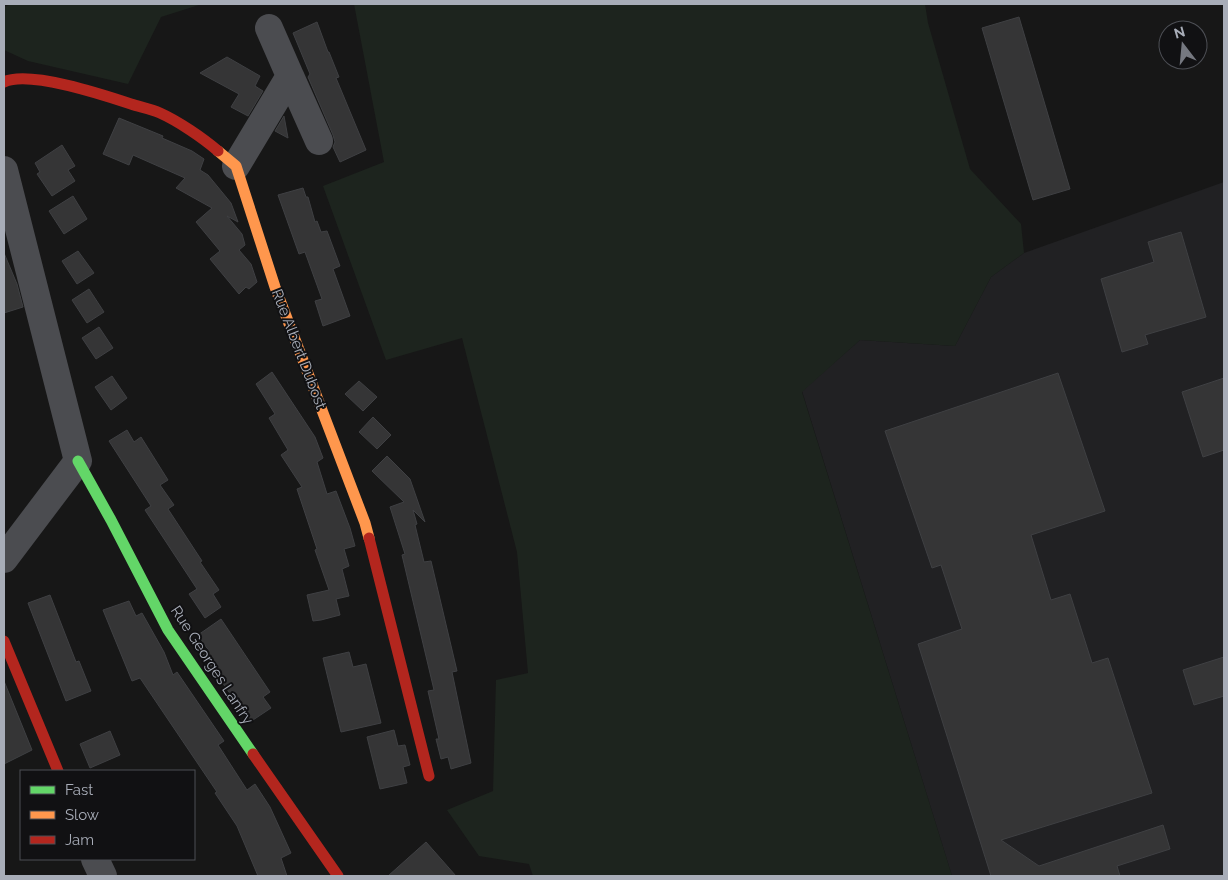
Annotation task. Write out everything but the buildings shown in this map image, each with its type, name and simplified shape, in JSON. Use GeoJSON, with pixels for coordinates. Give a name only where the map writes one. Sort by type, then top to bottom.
{"type":"FeatureCollection","features":[{"type":"Feature","properties":{"kind":"street"},"geometry":{"type":"LineString","coordinates":[[269,28],[319,141]]}},
{"type":"Feature","properties":{"kind":"street"},"geometry":{"type":"LineString","coordinates":[[4,82],[10,79],[42,80],[88,90],[160,113],[208,142],[236,166],[290,76]]}},
{"type":"Feature","properties":{"kind":"street","name":"Rue Albert Dubost"},"geometry":{"type":"LineString","coordinates":[[236,166],[275,288],[365,523],[429,776]]}},
{"type":"Feature","properties":{"kind":"street"},"geometry":{"type":"LineString","coordinates":[[4,170],[78,461],[4,560]]}},
{"type":"Feature","properties":{"kind":"street","name":"Rue Georges Lanfry"},"geometry":{"type":"LineString","coordinates":[[78,461],[168,630],[338,876]]}},
{"type":"Feature","properties":{"kind":"street"},"geometry":{"type":"LineString","coordinates":[[4,641],[58,770]]}},
{"type":"Feature","properties":{"kind":"street"},"geometry":{"type":"LineString","coordinates":[[95,860],[103,876]]}},
{"type":"Feature","properties":{"kind":"shaded area"},"geometry":{"type":"Polygon","coordinates":[[[12,4],[202,4],[161,17],[128,84],[28,61],[4,50],[4,7],[12,4]]]}},
{"type":"Feature","properties":{"kind":"shaded area"},"geometry":{"type":"Polygon","coordinates":[[[354,4],[925,4],[928,23],[970,169],[1021,224],[1024,253],[991,277],[955,346],[860,340],[802,392],[952,876],[533,876],[529,864],[479,856],[447,810],[493,791],[496,680],[528,673],[517,552],[462,338],[386,360],[323,186],[384,162],[354,4]]]}},
{"type":"Feature","properties":{"kind":"shaded area"},"geometry":{"type":"Polygon","coordinates":[[[1224,182],[1224,876],[952,876],[802,391],[860,340],[955,346],[991,277],[1024,253],[1224,182]]]}},
{"type":"Feature","properties":{"kind":"traffic: fast"},"geometry":{"type":"LineString","coordinates":[[78,461],[168,630],[253,754]]}},
{"type":"Feature","properties":{"kind":"traffic: slow"},"geometry":{"type":"LineString","coordinates":[[218,151],[236,166],[275,287],[365,523],[369,538]]}},
{"type":"Feature","properties":{"kind":"traffic: jam"},"geometry":{"type":"LineString","coordinates":[[4,82],[16,79],[48,81],[153,110],[167,116],[198,135],[218,151]]}},
{"type":"Feature","properties":{"kind":"traffic: jam"},"geometry":{"type":"LineString","coordinates":[[369,538],[429,776]]}},
{"type":"Feature","properties":{"kind":"traffic: jam"},"geometry":{"type":"LineString","coordinates":[[4,641],[58,770]]}},
{"type":"Feature","properties":{"kind":"traffic: jam"},"geometry":{"type":"LineString","coordinates":[[253,754],[338,876]]}}]}
